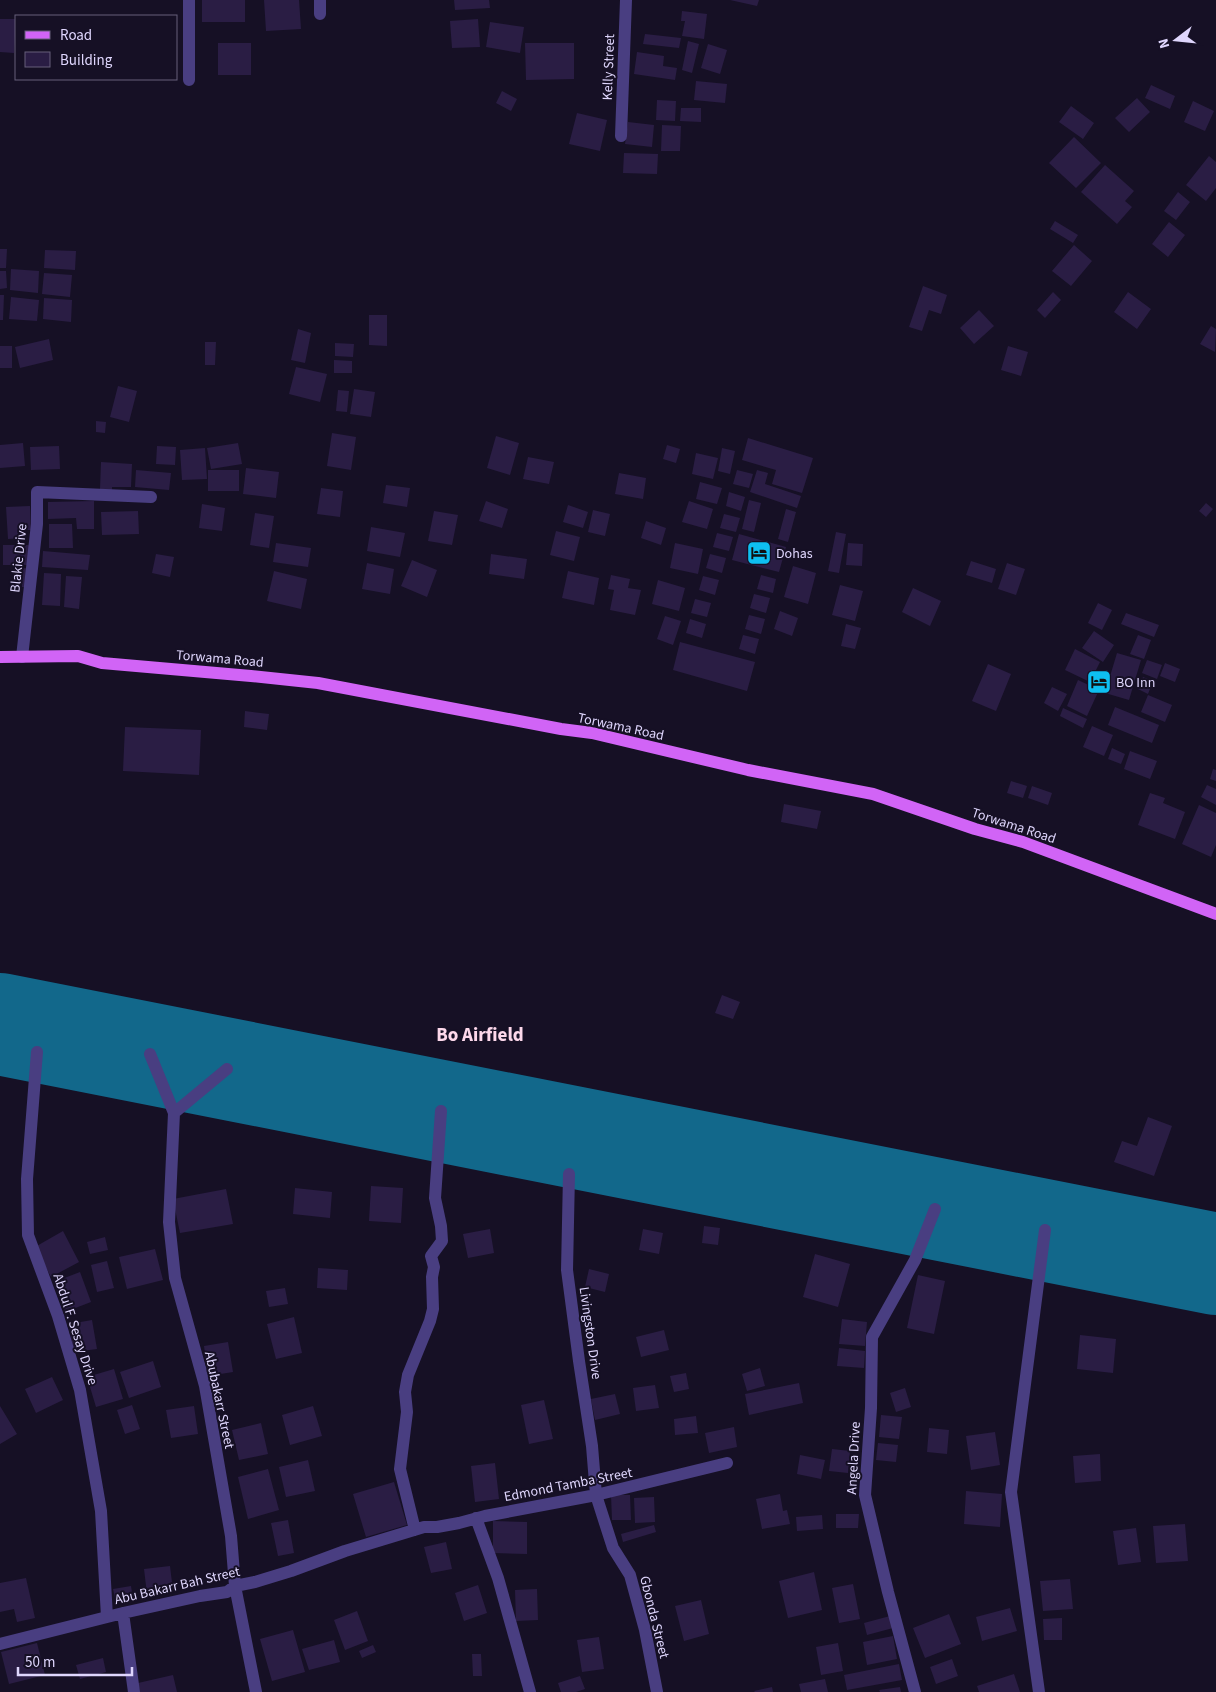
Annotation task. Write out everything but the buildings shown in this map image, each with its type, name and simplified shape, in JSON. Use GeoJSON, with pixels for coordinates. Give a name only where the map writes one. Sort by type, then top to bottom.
{"type":"FeatureCollection","features":[{"type":"Feature","properties":{"kind":"main road","name":"Torwama Road"},"geometry":{"type":"LineString","coordinates":[[0,658],[78,656],[102,663],[318,683],[561,729],[592,733],[748,770],[873,794],[1023,842],[1216,914]]}},
{"type":"Feature","properties":{"kind":"street"},"geometry":{"type":"LineString","coordinates":[[189,0],[189,80]]}},
{"type":"Feature","properties":{"kind":"street"},"geometry":{"type":"LineString","coordinates":[[320,0],[320,14]]}},
{"type":"Feature","properties":{"kind":"street","name":"Kelly Street"},"geometry":{"type":"LineString","coordinates":[[621,136],[626,0]]}},
{"type":"Feature","properties":{"kind":"street","name":"Blakie Drive"},"geometry":{"type":"LineString","coordinates":[[22,657],[37,524],[37,492],[151,497]]}},
{"type":"Feature","properties":{"kind":"street","name":"Abdul F. Sesay Drive"},"geometry":{"type":"LineString","coordinates":[[37,1052],[27,1179],[28,1235],[58,1316],[80,1390],[101,1511],[107,1617]]}},
{"type":"Feature","properties":{"kind":"street"},"geometry":{"type":"LineString","coordinates":[[150,1054],[174,1114],[227,1069]]}},
{"type":"Feature","properties":{"kind":"street"},"geometry":{"type":"LineString","coordinates":[[415,1530],[401,1473],[407,1412],[405,1392],[408,1375],[433,1309],[432,1277],[434,1267],[431,1256],[442,1241],[435,1198],[441,1111]]}},
{"type":"Feature","properties":{"kind":"street","name":"Abubakarr Street"},"geometry":{"type":"LineString","coordinates":[[174,1114],[168,1222],[174,1278],[205,1386],[231,1536],[234,1586],[256,1692]]}},
{"type":"Feature","properties":{"kind":"street","name":"Livingston Drive"},"geometry":{"type":"LineString","coordinates":[[569,1174],[567,1270],[592,1446],[596,1495]]}},
{"type":"Feature","properties":{"kind":"street","name":"Angela Drive"},"geometry":{"type":"LineString","coordinates":[[915,1692],[864,1494],[871,1408],[872,1337],[915,1260],[935,1209]]}},
{"type":"Feature","properties":{"kind":"street"},"geometry":{"type":"LineString","coordinates":[[1039,1692],[1011,1492],[1045,1230]]}},
{"type":"Feature","properties":{"kind":"street","name":"Edmond Tamba Street"},"geometry":{"type":"LineString","coordinates":[[415,1530],[596,1495],[727,1464]]}},
{"type":"Feature","properties":{"kind":"street","name":"Gbonda Street"},"geometry":{"type":"LineString","coordinates":[[596,1495],[614,1548],[630,1575],[645,1630],[657,1692]]}},
{"type":"Feature","properties":{"kind":"street"},"geometry":{"type":"LineString","coordinates":[[476,1518],[498,1578],[530,1692]]}},
{"type":"Feature","properties":{"kind":"street","name":"Abu Bakarr Bah Street"},"geometry":{"type":"LineString","coordinates":[[0,1644],[123,1613],[227,1592],[234,1586],[291,1571],[345,1551],[415,1530]]}},
{"type":"Feature","properties":{"kind":"street"},"geometry":{"type":"LineString","coordinates":[[123,1613],[134,1692]]}},
{"type":"Feature","properties":{"kind":"runway"},"geometry":{"type":"LineString","coordinates":[[0,1024],[1216,1264]]}},
{"type":"Feature","properties":{"kind":"place","name":"Dohas"},"geometry":{"type":"Point","coordinates":[759,553]}},
{"type":"Feature","properties":{"kind":"place","name":"BO Inn"},"geometry":{"type":"Point","coordinates":[1099,682]}},
{"type":"Feature","properties":{"kind":"district","name":"Bo Airfield"},"geometry":{"type":"Point","coordinates":[480,1034]}}]}
